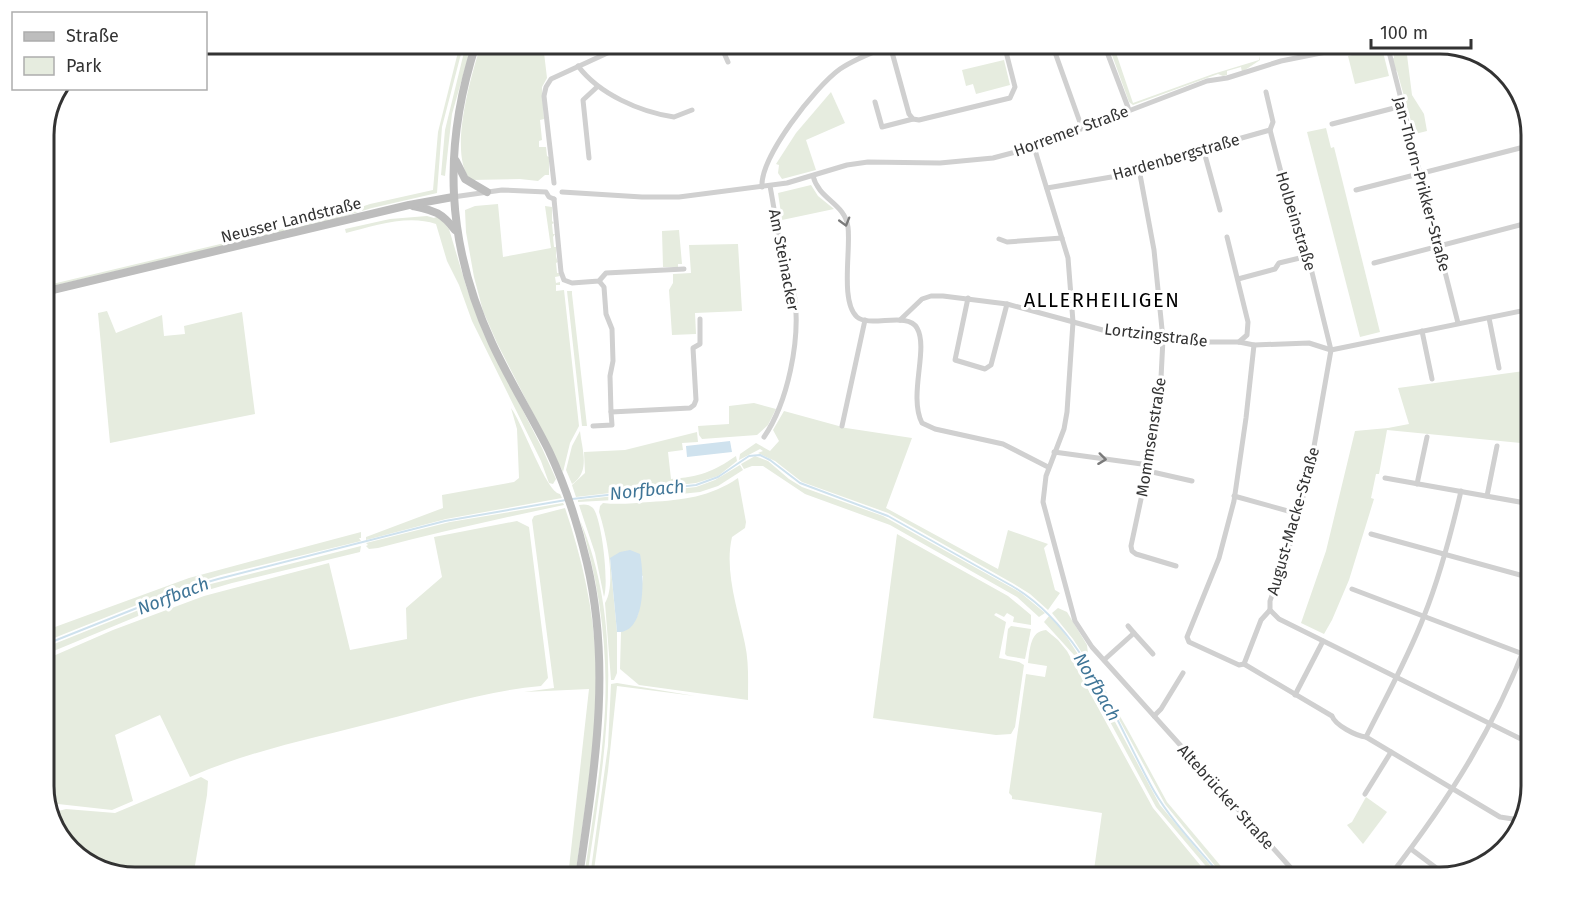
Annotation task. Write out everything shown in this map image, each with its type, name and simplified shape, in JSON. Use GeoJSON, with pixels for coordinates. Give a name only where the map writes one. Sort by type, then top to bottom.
{"type":"FeatureCollection","features":[{"type":"Feature","properties":{"kind":"main road"},"geometry":{"type":"LineString","coordinates":[[473,54],[462,96],[454,153],[453,196],[457,231],[467,278],[485,328],[560,477],[576,522],[594,596],[601,677],[597,746],[580,867]]}},
{"type":"Feature","properties":{"kind":"main road"},"geometry":{"type":"LineString","coordinates":[[454,153],[459,170],[465,179],[487,192]]}},
{"type":"Feature","properties":{"kind":"main road","name":"Neusser Landstraße"},"geometry":{"type":"LineString","coordinates":[[54,289],[453,196]]}},
{"type":"Feature","properties":{"kind":"main road"},"geometry":{"type":"LineString","coordinates":[[409,205],[438,212],[457,231]]}},
{"type":"Feature","properties":{"kind":"street"},"geometry":{"type":"LineString","coordinates":[[554,183],[545,92],[551,80],[605,54]]}},
{"type":"Feature","properties":{"kind":"street"},"geometry":{"type":"LineString","coordinates":[[724,54],[728,62]]}},
{"type":"Feature","properties":{"kind":"street"},"geometry":{"type":"LineString","coordinates":[[762,187],[765,173],[780,141],[815,92],[840,69],[871,54]]}},
{"type":"Feature","properties":{"kind":"street"},"geometry":{"type":"LineString","coordinates":[[894,54],[909,114],[913,119]]}},
{"type":"Feature","properties":{"kind":"street"},"geometry":{"type":"LineString","coordinates":[[875,102],[882,128],[1010,98],[1015,87],[1007,54]]}},
{"type":"Feature","properties":{"kind":"street"},"geometry":{"type":"LineString","coordinates":[[1056,54],[1082,128]]}},
{"type":"Feature","properties":{"kind":"street"},"geometry":{"type":"LineString","coordinates":[[1108,54],[1129,110]]}},
{"type":"Feature","properties":{"kind":"street","name":"Horremer Straße"},"geometry":{"type":"LineString","coordinates":[[770,186],[857,163],[883,161],[940,163],[972,161],[1011,154],[1207,81],[1227,78],[1281,61],[1316,54]]}},
{"type":"Feature","properties":{"kind":"street","name":"Jan-Thorn-Prikker-Straße"},"geometry":{"type":"LineString","coordinates":[[1389,54],[1458,323]]}},
{"type":"Feature","properties":{"kind":"street"},"geometry":{"type":"LineString","coordinates":[[578,66],[597,87],[617,98],[668,116],[680,116],[692,110]]}},
{"type":"Feature","properties":{"kind":"street"},"geometry":{"type":"LineString","coordinates":[[589,158],[583,100],[597,87]]}},
{"type":"Feature","properties":{"kind":"street","name":"Holbeinstraße"},"geometry":{"type":"LineString","coordinates":[[1266,92],[1273,122],[1270,130],[1308,256],[1331,350]]}},
{"type":"Feature","properties":{"kind":"street"},"geometry":{"type":"LineString","coordinates":[[1332,124],[1402,106]]}},
{"type":"Feature","properties":{"kind":"street","name":"Hardenbergstraße"},"geometry":{"type":"LineString","coordinates":[[1047,188],[1124,175],[1203,148],[1270,130]]}},
{"type":"Feature","properties":{"kind":"street","name":"Altebrücker Straße"},"geometry":{"type":"LineString","coordinates":[[1034,147],[1069,264],[1073,322],[1067,412],[1064,429],[1048,467],[1043,488],[1045,512],[1075,621],[1082,635],[1289,867]]}},
{"type":"Feature","properties":{"kind":"street"},"geometry":{"type":"LineString","coordinates":[[1203,148],[1220,210]]}},
{"type":"Feature","properties":{"kind":"street"},"geometry":{"type":"LineString","coordinates":[[1356,190],[1521,148]]}},
{"type":"Feature","properties":{"kind":"street","name":"Mommsenstraße"},"geometry":{"type":"LineString","coordinates":[[1139,169],[1154,250],[1163,339],[1158,412],[1132,551],[1176,566]]}},
{"type":"Feature","properties":{"kind":"street"},"geometry":{"type":"LineString","coordinates":[[813,176],[818,189],[845,216],[848,230],[848,297],[855,314],[865,320],[900,320],[914,323],[920,333],[917,395],[918,414],[923,424],[935,429],[998,442],[1048,467]]}},
{"type":"Feature","properties":{"kind":"street"},"geometry":{"type":"LineString","coordinates":[[554,183],[559,185],[562,192],[560,197],[554,199],[550,198],[546,192],[547,187],[554,183]]}},
{"type":"Feature","properties":{"kind":"street"},"geometry":{"type":"LineString","coordinates":[[562,192],[658,198],[770,186]]}},
{"type":"Feature","properties":{"kind":"street","name":"Am Steinacker"},"geometry":{"type":"LineString","coordinates":[[764,437],[777,416],[786,383],[792,356],[795,312],[794,297],[784,263],[770,186]]}},
{"type":"Feature","properties":{"kind":"street","name":"Neusser Landstraße"},"geometry":{"type":"LineString","coordinates":[[453,196],[502,190],[546,192]]}},
{"type":"Feature","properties":{"kind":"street"},"geometry":{"type":"LineString","coordinates":[[554,199],[564,280],[572,283],[599,281],[606,273],[684,269]]}},
{"type":"Feature","properties":{"kind":"street"},"geometry":{"type":"LineString","coordinates":[[1374,263],[1521,225]]}},
{"type":"Feature","properties":{"kind":"street"},"geometry":{"type":"LineString","coordinates":[[1227,237],[1249,326],[1247,335],[1239,342]]}},
{"type":"Feature","properties":{"kind":"street"},"geometry":{"type":"LineString","coordinates":[[999,239],[1007,242],[1062,238]]}},
{"type":"Feature","properties":{"kind":"street"},"geometry":{"type":"LineString","coordinates":[[1238,279],[1275,269],[1279,263],[1308,256]]}},
{"type":"Feature","properties":{"kind":"street"},"geometry":{"type":"LineString","coordinates":[[593,426],[612,425],[610,376],[613,361],[612,328],[606,314],[604,287],[599,281]]}},
{"type":"Feature","properties":{"kind":"street","name":"Lortzingstraße"},"geometry":{"type":"LineString","coordinates":[[900,320],[919,301],[939,295],[1007,304],[1110,332],[1197,342],[1239,342],[1254,345],[1309,343],[1331,350]]}},
{"type":"Feature","properties":{"kind":"street"},"geometry":{"type":"LineString","coordinates":[[968,298],[955,360],[985,369],[990,367],[1007,304]]}},
{"type":"Feature","properties":{"kind":"street"},"geometry":{"type":"LineString","coordinates":[[1331,350],[1521,311]]}},
{"type":"Feature","properties":{"kind":"street"},"geometry":{"type":"LineString","coordinates":[[1489,318],[1499,368]]}},
{"type":"Feature","properties":{"kind":"street"},"geometry":{"type":"LineString","coordinates":[[612,412],[690,408],[694,405],[696,400],[693,348],[700,344],[700,320]]}},
{"type":"Feature","properties":{"kind":"street"},"geometry":{"type":"LineString","coordinates":[[842,426],[865,320]]}},
{"type":"Feature","properties":{"kind":"street"},"geometry":{"type":"LineString","coordinates":[[1422,331],[1432,379]]}},
{"type":"Feature","properties":{"kind":"street"},"geometry":{"type":"LineString","coordinates":[[1254,345],[1234,496],[1219,558],[1187,637],[1189,642],[1239,665],[1244,664],[1332,716],[1334,721],[1366,737],[1500,818],[1513,819]]}},
{"type":"Feature","properties":{"kind":"street","name":"August-Macke-Straße"},"geometry":{"type":"LineString","coordinates":[[1331,350],[1314,452],[1299,514],[1270,601],[1270,610],[1279,620],[1521,739]]}},
{"type":"Feature","properties":{"kind":"street"},"geometry":{"type":"LineString","coordinates":[[1417,484],[1427,437]]}},
{"type":"Feature","properties":{"kind":"street"},"geometry":{"type":"LineString","coordinates":[[1487,496],[1497,446]]}},
{"type":"Feature","properties":{"kind":"street"},"geometry":{"type":"LineString","coordinates":[[1054,452],[1149,468],[1192,481]]}},
{"type":"Feature","properties":{"kind":"street"},"geometry":{"type":"LineString","coordinates":[[1385,478],[1521,502]]}},
{"type":"Feature","properties":{"kind":"street"},"geometry":{"type":"LineString","coordinates":[[1366,737],[1424,616],[1445,554],[1461,492]]}},
{"type":"Feature","properties":{"kind":"street"},"geometry":{"type":"LineString","coordinates":[[1234,496],[1299,514]]}},
{"type":"Feature","properties":{"kind":"street"},"geometry":{"type":"LineString","coordinates":[[1371,534],[1521,575]]}},
{"type":"Feature","properties":{"kind":"street"},"geometry":{"type":"LineString","coordinates":[[1352,589],[1521,653]]}},
{"type":"Feature","properties":{"kind":"street"},"geometry":{"type":"LineString","coordinates":[[1244,664],[1261,620],[1270,610]]}},
{"type":"Feature","properties":{"kind":"street"},"geometry":{"type":"LineString","coordinates":[[1128,626],[1153,654]]}},
{"type":"Feature","properties":{"kind":"street"},"geometry":{"type":"LineString","coordinates":[[1104,660],[1134,633]]}},
{"type":"Feature","properties":{"kind":"street"},"geometry":{"type":"LineString","coordinates":[[1296,695],[1323,642]]}},
{"type":"Feature","properties":{"kind":"street"},"geometry":{"type":"LineString","coordinates":[[1397,867],[1454,790],[1491,724],[1521,658]]}},
{"type":"Feature","properties":{"kind":"street"},"geometry":{"type":"LineString","coordinates":[[1154,716],[1183,674]]}},
{"type":"Feature","properties":{"kind":"street"},"geometry":{"type":"LineString","coordinates":[[1365,794],[1391,752]]}},
{"type":"Feature","properties":{"kind":"street"},"geometry":{"type":"LineString","coordinates":[[1411,849],[1435,867]]}},
{"type":"Feature","properties":{"kind":"green space"},"geometry":{"type":"Polygon","coordinates":[[[458,54],[461,54],[442,127],[437,193],[325,222],[54,286],[54,284],[325,219],[370,204],[433,190],[438,132],[458,54]]]}},
{"type":"Feature","properties":{"kind":"green space"},"geometry":{"type":"Polygon","coordinates":[[[464,54],[469,54],[452,114],[445,176],[441,175],[445,130],[464,54]]]}},
{"type":"Feature","properties":{"kind":"green space"},"geometry":{"type":"Polygon","coordinates":[[[478,54],[544,54],[547,78],[542,87],[544,119],[540,120],[542,140],[539,141],[539,147],[546,147],[549,157],[549,175],[545,175],[538,181],[471,180],[464,168],[461,134],[478,54]]]}},
{"type":"Feature","properties":{"kind":"green space"},"geometry":{"type":"Polygon","coordinates":[[[1112,54],[1116,54],[1133,103],[1259,60],[1259,56],[1260,60],[1242,72],[1241,67],[1227,71],[1227,75],[1218,74],[1133,105],[1129,102],[1112,54]]]}},
{"type":"Feature","properties":{"kind":"green space"},"geometry":{"type":"Polygon","coordinates":[[[1384,54],[1389,76],[1355,84],[1348,56],[1384,54]]]}},
{"type":"Feature","properties":{"kind":"green space"},"geometry":{"type":"Polygon","coordinates":[[[1394,54],[1407,54],[1412,95],[1424,114],[1427,131],[1415,134],[1414,132],[1397,71],[1394,69],[1392,59],[1394,54]]]}},
{"type":"Feature","properties":{"kind":"green space"},"geometry":{"type":"Polygon","coordinates":[[[1004,60],[1010,85],[976,94],[973,84],[966,86],[962,70],[1004,60]]]}},
{"type":"Feature","properties":{"kind":"green space"},"geometry":{"type":"Polygon","coordinates":[[[831,92],[845,123],[806,140],[816,170],[782,179],[778,173],[779,165],[776,164],[796,133],[831,92]]]}},
{"type":"Feature","properties":{"kind":"green space"},"geometry":{"type":"Polygon","coordinates":[[[1326,128],[1331,148],[1334,147],[1380,332],[1360,337],[1307,132],[1326,128]]]}},
{"type":"Feature","properties":{"kind":"green space"},"geometry":{"type":"Polygon","coordinates":[[[811,185],[818,196],[834,209],[782,220],[778,193],[811,185]]]}},
{"type":"Feature","properties":{"kind":"green space"},"geometry":{"type":"Polygon","coordinates":[[[498,204],[503,257],[551,248],[545,206],[552,207],[554,247],[557,247],[557,273],[560,276],[555,277],[556,283],[560,282],[560,285],[556,285],[556,291],[564,290],[579,426],[570,443],[563,472],[497,343],[483,311],[474,277],[466,232],[465,210],[475,206],[498,204]]]}},
{"type":"Feature","properties":{"kind":"green space"},"geometry":{"type":"Polygon","coordinates":[[[427,216],[434,218],[438,216],[449,229],[483,332],[542,448],[556,479],[553,484],[549,483],[541,461],[472,321],[459,285],[447,261],[436,224],[414,220],[379,224],[346,233],[345,229],[390,219],[427,216]]]}},
{"type":"Feature","properties":{"kind":"green space"},"geometry":{"type":"Polygon","coordinates":[[[679,230],[682,264],[678,264],[678,267],[663,267],[662,231],[679,230]]]}},
{"type":"Feature","properties":{"kind":"green space"},"geometry":{"type":"Polygon","coordinates":[[[738,244],[742,311],[695,313],[696,334],[672,335],[669,290],[673,283],[673,274],[691,273],[689,245],[738,244]]]}},
{"type":"Feature","properties":{"kind":"green space"},"geometry":{"type":"Polygon","coordinates":[[[567,291],[572,291],[587,426],[582,426],[567,291]]]}},
{"type":"Feature","properties":{"kind":"green space"},"geometry":{"type":"Polygon","coordinates":[[[107,311],[116,333],[162,315],[164,336],[185,334],[184,326],[242,312],[255,414],[110,443],[98,313],[107,311]]]}},
{"type":"Feature","properties":{"kind":"green space"},"geometry":{"type":"Polygon","coordinates":[[[1521,371],[1521,443],[1387,430],[1379,474],[1376,474],[1371,498],[1374,499],[1349,580],[1324,634],[1301,623],[1326,551],[1355,431],[1409,424],[1398,388],[1521,371]]]}},
{"type":"Feature","properties":{"kind":"green space"},"geometry":{"type":"Polygon","coordinates":[[[754,403],[776,409],[768,425],[757,435],[702,439],[699,435],[698,426],[729,424],[729,406],[754,403]]]}},
{"type":"Feature","properties":{"kind":"green space"},"geometry":{"type":"Polygon","coordinates":[[[511,408],[548,482],[562,498],[446,519],[366,540],[366,537],[443,508],[442,495],[514,482],[519,478],[517,429],[511,408]]]}},
{"type":"Feature","properties":{"kind":"green space"},"geometry":{"type":"Polygon","coordinates":[[[784,411],[846,428],[912,438],[886,508],[998,569],[1008,530],[1048,544],[1044,548],[1055,590],[1060,593],[1048,610],[1014,584],[888,513],[802,482],[775,461],[758,453],[763,451],[760,449],[739,460],[740,454],[756,443],[770,451],[779,441],[773,430],[784,411]]]}},
{"type":"Feature","properties":{"kind":"green space"},"geometry":{"type":"Polygon","coordinates":[[[580,431],[583,467],[582,473],[572,484],[566,470],[572,446],[580,431]]]}},
{"type":"Feature","properties":{"kind":"green space"},"geometry":{"type":"Polygon","coordinates":[[[697,432],[698,442],[682,443],[683,450],[668,452],[671,479],[705,473],[736,456],[737,461],[718,476],[696,483],[576,497],[572,485],[585,473],[584,452],[625,450],[697,432]]]}},
{"type":"Feature","properties":{"kind":"green space"},"geometry":{"type":"Polygon","coordinates":[[[755,456],[768,461],[802,487],[883,516],[1021,593],[1045,613],[1039,617],[1017,597],[890,525],[805,494],[763,466],[744,469],[741,464],[755,456]]]}},
{"type":"Feature","properties":{"kind":"green space"},"geometry":{"type":"Polygon","coordinates":[[[740,465],[743,470],[718,486],[700,492],[578,502],[578,500],[696,487],[715,480],[740,465]]]}},
{"type":"Feature","properties":{"kind":"green space"},"geometry":{"type":"Polygon","coordinates":[[[738,478],[746,522],[745,528],[732,537],[730,563],[733,590],[746,651],[748,700],[639,685],[620,669],[621,632],[638,615],[643,576],[610,559],[617,632],[617,673],[614,680],[611,680],[605,603],[610,584],[610,571],[605,532],[599,512],[600,506],[603,503],[621,504],[685,499],[707,493],[738,478]]]}},
{"type":"Feature","properties":{"kind":"green space"},"geometry":{"type":"Polygon","coordinates":[[[563,503],[564,505],[378,548],[369,549],[366,546],[368,545],[366,543],[450,522],[563,503]]]}},
{"type":"Feature","properties":{"kind":"green space"},"geometry":{"type":"Polygon","coordinates":[[[579,505],[593,508],[599,525],[605,566],[604,597],[595,553],[579,505]]]}},
{"type":"Feature","properties":{"kind":"green space"},"geometry":{"type":"Polygon","coordinates":[[[565,508],[577,546],[593,624],[596,664],[595,718],[587,798],[577,867],[569,867],[589,689],[524,692],[554,688],[532,520],[534,516],[565,508]]]}},
{"type":"Feature","properties":{"kind":"green space"},"geometry":{"type":"Polygon","coordinates":[[[580,520],[595,563],[604,607],[608,652],[605,743],[588,867],[585,867],[602,752],[606,686],[601,614],[587,543],[580,520]]]}},
{"type":"Feature","properties":{"kind":"green space"},"geometry":{"type":"Polygon","coordinates":[[[517,521],[529,527],[548,678],[541,686],[480,696],[284,745],[236,759],[190,777],[160,715],[115,735],[133,801],[112,810],[57,805],[54,791],[54,656],[113,630],[204,596],[329,563],[350,650],[407,639],[406,608],[442,577],[434,537],[517,521]]]}},
{"type":"Feature","properties":{"kind":"green space"},"geometry":{"type":"Polygon","coordinates":[[[361,532],[361,538],[359,538],[361,541],[221,575],[182,587],[54,638],[54,627],[189,578],[361,532]]]}},
{"type":"Feature","properties":{"kind":"green space"},"geometry":{"type":"Polygon","coordinates":[[[897,534],[1008,596],[1031,615],[1031,625],[1013,622],[1014,617],[1007,613],[1004,617],[996,613],[994,615],[1006,622],[999,658],[1024,665],[1015,727],[1011,734],[996,735],[873,718],[897,534]]]}},
{"type":"Feature","properties":{"kind":"green space"},"geometry":{"type":"Polygon","coordinates":[[[361,546],[360,552],[184,597],[54,651],[54,644],[191,589],[361,546]]]}},
{"type":"Feature","properties":{"kind":"green space"},"geometry":{"type":"Polygon","coordinates":[[[1058,608],[1067,612],[1087,645],[1089,662],[1167,802],[1222,867],[1216,867],[1165,804],[1088,662],[1052,613],[1058,608]]]}},
{"type":"Feature","properties":{"kind":"green space"},"geometry":{"type":"Polygon","coordinates":[[[1049,616],[1061,628],[1081,659],[1160,805],[1212,867],[1207,867],[1156,807],[1074,655],[1044,622],[1049,616]]]}},
{"type":"Feature","properties":{"kind":"green space"},"geometry":{"type":"Polygon","coordinates":[[[1011,626],[1031,629],[1025,659],[1005,654],[1008,629],[1011,626]]]}},
{"type":"Feature","properties":{"kind":"green space"},"geometry":{"type":"Polygon","coordinates":[[[1046,630],[1067,651],[1153,808],[1202,867],[1094,867],[1102,813],[1012,799],[1009,793],[1026,674],[1045,677],[1047,666],[1028,663],[1034,637],[1046,630]]]}},
{"type":"Feature","properties":{"kind":"green space"},"geometry":{"type":"Polygon","coordinates":[[[617,683],[695,696],[617,686],[594,867],[591,867],[608,746],[611,684],[617,683]]]}},
{"type":"Feature","properties":{"kind":"green space"},"geometry":{"type":"Polygon","coordinates":[[[201,777],[208,781],[195,867],[135,867],[104,861],[78,843],[62,822],[58,811],[66,809],[115,813],[201,777]]]}},
{"type":"Feature","properties":{"kind":"green space"},"geometry":{"type":"Polygon","coordinates":[[[1366,797],[1387,812],[1363,844],[1347,825],[1352,822],[1366,797]]]}},
{"type":"Feature","properties":{"kind":"water"},"geometry":{"type":"Polygon","coordinates":[[[730,441],[732,452],[687,457],[686,446],[730,441]]]}},
{"type":"Feature","properties":{"kind":"water"},"geometry":{"type":"Polygon","coordinates":[[[630,550],[640,554],[641,601],[634,623],[627,630],[617,632],[610,558],[620,552],[630,550]]]}},
{"type":"Feature","properties":{"kind":"waterway","name":"Norfbach"},"geometry":{"type":"LineString","coordinates":[[572,499],[696,485],[718,477],[749,456],[760,455],[800,483],[888,516],[1012,586],[1037,604],[1059,626],[1078,651],[1111,706],[1154,791],[1177,824],[1214,867]]}},
{"type":"Feature","properties":{"kind":"waterway","name":"Norfbach"},"geometry":{"type":"LineString","coordinates":[[54,641],[187,588],[218,579],[445,521],[566,500]]}},
{"type":"Feature","properties":{"kind":"district","name":"ALLERHEILIGEN"},"geometry":{"type":"Point","coordinates":[1102,300]}}]}
